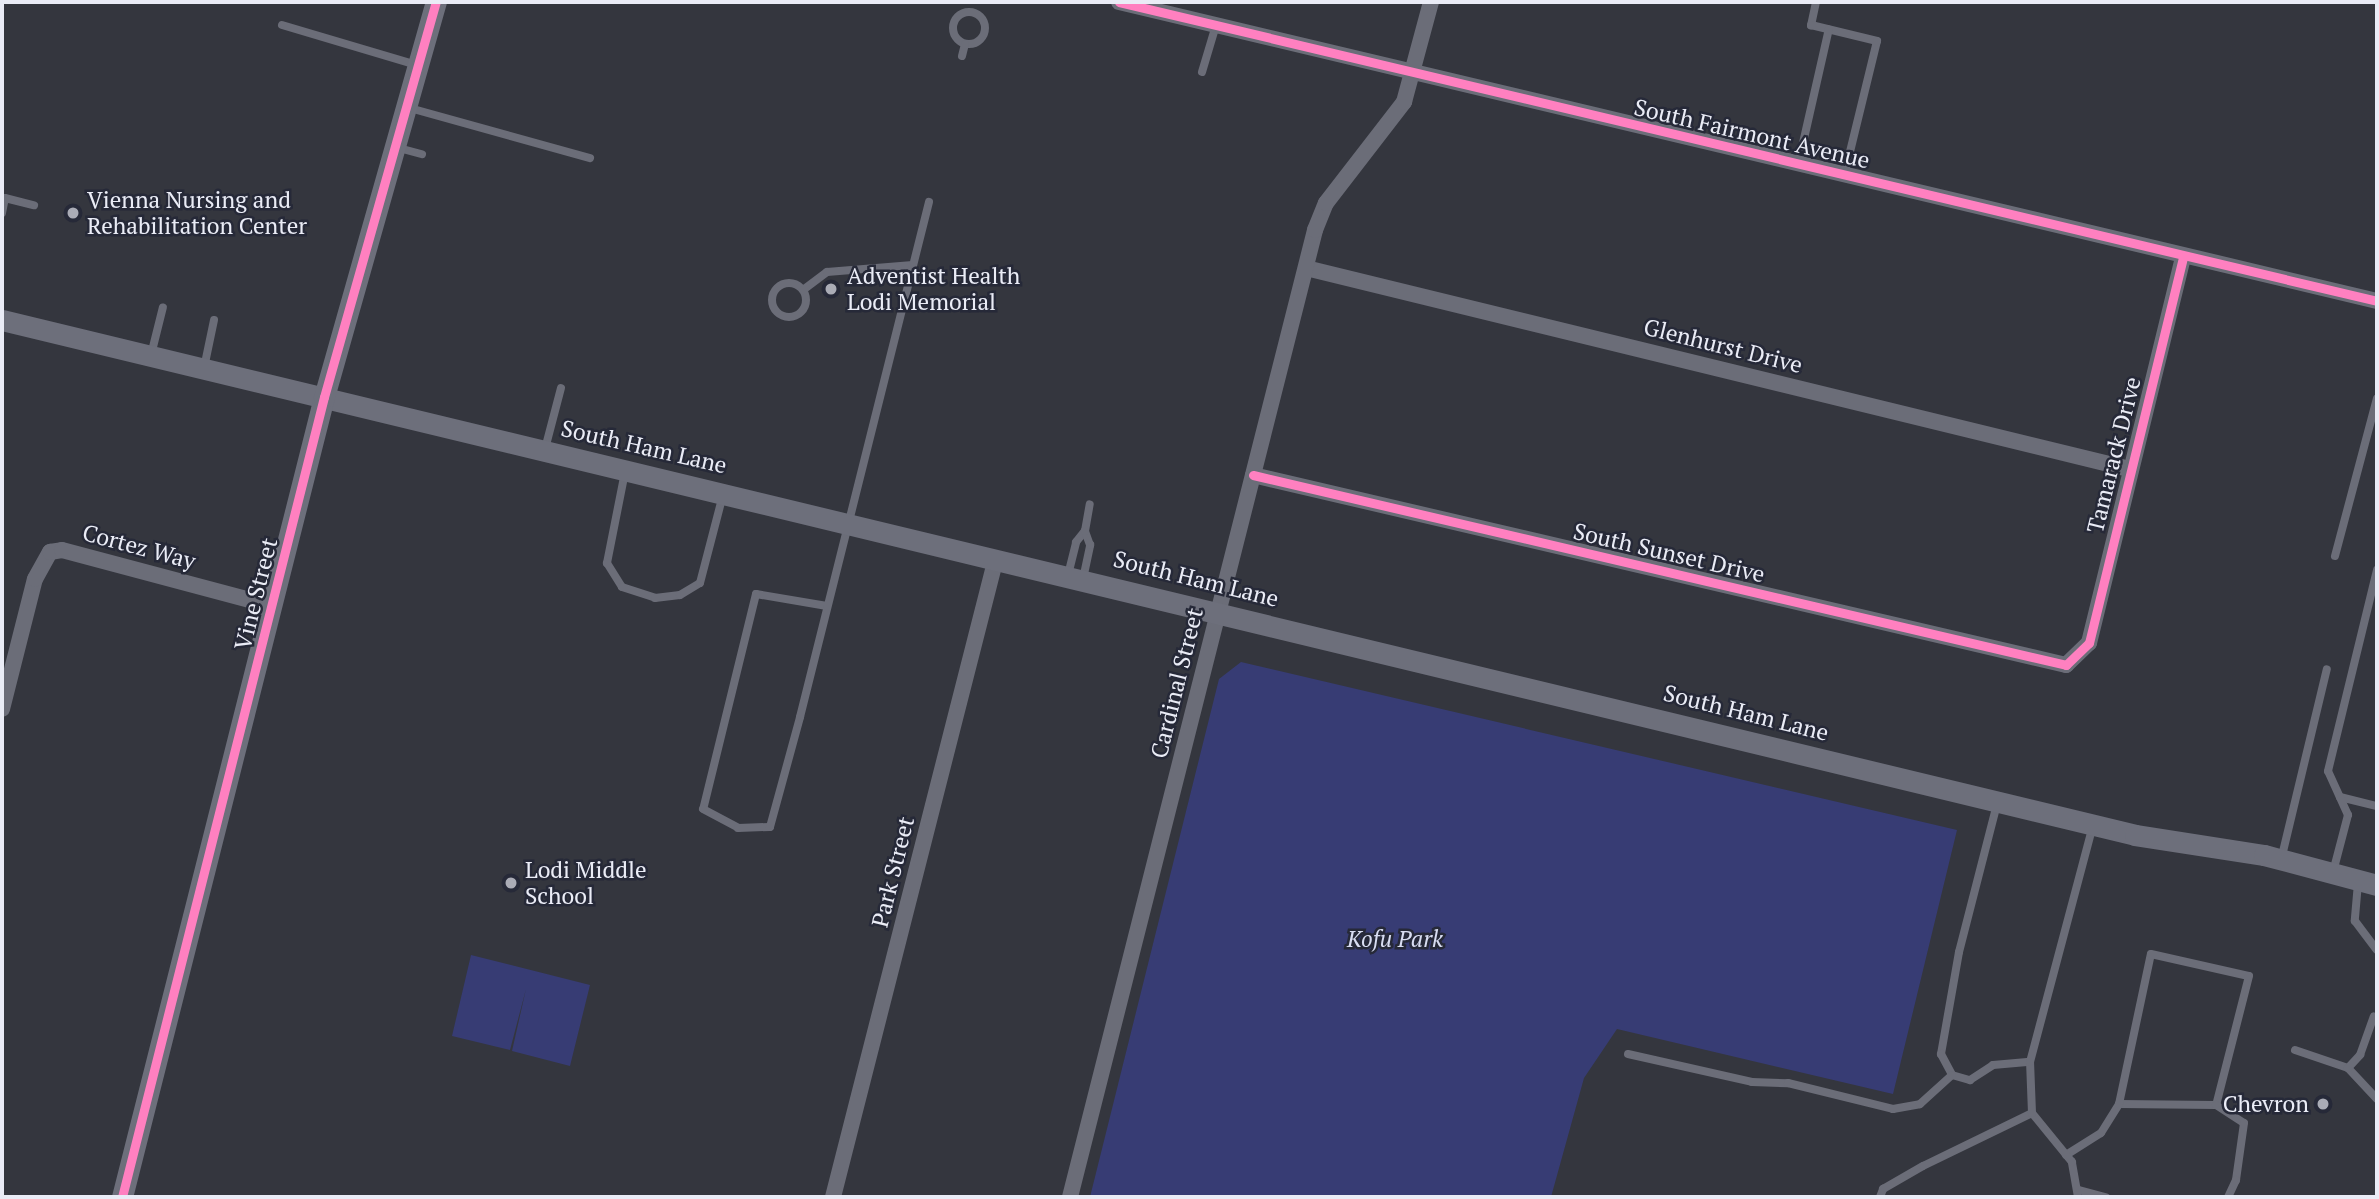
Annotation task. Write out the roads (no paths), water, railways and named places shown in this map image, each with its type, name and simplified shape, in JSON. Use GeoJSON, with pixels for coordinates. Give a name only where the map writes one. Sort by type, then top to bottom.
{"type":"FeatureCollection","features":[{"type":"Feature","properties":{"kind":"main road","name":"Vine Street"},"geometry":{"type":"LineString","coordinates":[[122,1197],[324,397],[436,2]]}},
{"type":"Feature","properties":{"kind":"main road","name":"South Ham Lane"},"geometry":{"type":"LineString","coordinates":[[2,320],[1219,611],[2093,825],[2281,860],[2367,883]]}},
{"type":"Feature","properties":{"kind":"street","name":"South Fairmont Avenue"},"geometry":{"type":"LineString","coordinates":[[1119,2],[2377,301]]}},
{"type":"Feature","properties":{"kind":"street","name":"Cardinal Street"},"geometry":{"type":"LineString","coordinates":[[1070,1197],[1306,268],[1326,202],[1404,102],[1431,2]]}},
{"type":"Feature","properties":{"kind":"street","name":"Tamarack Drive"},"geometry":{"type":"LineString","coordinates":[[2076,660],[2090,643],[2129,469],[2183,256]]}},
{"type":"Feature","properties":{"kind":"street","name":"Glenhurst Drive"},"geometry":{"type":"LineString","coordinates":[[1306,268],[2129,469]]}},
{"type":"Feature","properties":{"kind":"street","name":"South Sunset Drive"},"geometry":{"type":"LineString","coordinates":[[1253,475],[2058,665],[2076,660]]}},
{"type":"Feature","properties":{"kind":"street","name":"Cortez Way"},"geometry":{"type":"LineString","coordinates":[[2,709],[28,604],[45,555],[62,550],[272,606]]}},
{"type":"Feature","properties":{"kind":"street","name":"Park Street"},"geometry":{"type":"LineString","coordinates":[[834,1197],[996,558]]}},
{"type":"Feature","properties":{"kind":"lane"},"geometry":{"type":"LineString","coordinates":[[973,12],[975,2]]}},
{"type":"Feature","properties":{"kind":"lane"},"geometry":{"type":"LineString","coordinates":[[1816,2],[1811,25],[1877,41],[1844,176]]}},
{"type":"Feature","properties":{"kind":"lane"},"geometry":{"type":"LineString","coordinates":[[973,12],[983,19],[985,31],[978,42],[965,44],[955,36],[953,24],[960,14],[973,12]]}},
{"type":"Feature","properties":{"kind":"lane"},"geometry":{"type":"LineString","coordinates":[[282,25],[418,65]]}},
{"type":"Feature","properties":{"kind":"lane"},"geometry":{"type":"LineString","coordinates":[[1202,72],[1216,25]]}},
{"type":"Feature","properties":{"kind":"lane"},"geometry":{"type":"LineString","coordinates":[[1798,165],[1829,29]]}},
{"type":"Feature","properties":{"kind":"lane"},"geometry":{"type":"LineString","coordinates":[[962,56],[965,44]]}},
{"type":"Feature","properties":{"kind":"lane"},"geometry":{"type":"LineString","coordinates":[[406,107],[590,158]]}},
{"type":"Feature","properties":{"kind":"lane"},"geometry":{"type":"LineString","coordinates":[[395,146],[422,154]]}},
{"type":"Feature","properties":{"kind":"lane"},"geometry":{"type":"LineString","coordinates":[[2,213],[5,198],[34,205]]}},
{"type":"Feature","properties":{"kind":"lane"},"geometry":{"type":"LineString","coordinates":[[827,606],[756,594],[703,809],[738,828],[770,827],[827,606],[912,265],[929,202]]}},
{"type":"Feature","properties":{"kind":"lane"},"geometry":{"type":"LineString","coordinates":[[803,290],[827,272],[912,265]]}},
{"type":"Feature","properties":{"kind":"lane"},"geometry":{"type":"LineString","coordinates":[[785,283],[803,290],[806,303],[799,314],[780,316],[772,298],[785,283]]}},
{"type":"Feature","properties":{"kind":"lane"},"geometry":{"type":"LineString","coordinates":[[150,356],[163,307]]}},
{"type":"Feature","properties":{"kind":"lane"},"geometry":{"type":"LineString","coordinates":[[204,368],[214,320]]}},
{"type":"Feature","properties":{"kind":"lane"},"geometry":{"type":"LineString","coordinates":[[545,450],[561,388]]}},
{"type":"Feature","properties":{"kind":"lane"},"geometry":{"type":"LineString","coordinates":[[2335,556],[2377,398]]}},
{"type":"Feature","properties":{"kind":"lane"},"geometry":{"type":"LineString","coordinates":[[626,470],[607,564],[622,587],[656,598],[680,595],[700,583],[724,493]]}},
{"type":"Feature","properties":{"kind":"lane"},"geometry":{"type":"LineString","coordinates":[[1076,577],[1076,542],[1085,531],[1090,504]]}},
{"type":"Feature","properties":{"kind":"lane"},"geometry":{"type":"LineString","coordinates":[[1076,577],[1090,545],[1085,531]]}},
{"type":"Feature","properties":{"kind":"lane"},"geometry":{"type":"LineString","coordinates":[[2332,874],[2348,815],[2328,771],[2377,570]]}},
{"type":"Feature","properties":{"kind":"lane"},"geometry":{"type":"LineString","coordinates":[[2281,860],[2327,669]]}},
{"type":"Feature","properties":{"kind":"lane"},"geometry":{"type":"LineString","coordinates":[[2340,797],[2377,806]]}},
{"type":"Feature","properties":{"kind":"lane"},"geometry":{"type":"LineString","coordinates":[[1997,802],[1944,1025],[1941,1054],[1952,1075],[1970,1080],[1993,1065],[2030,1062]]}},
{"type":"Feature","properties":{"kind":"lane"},"geometry":{"type":"LineString","coordinates":[[2093,825],[2030,1062],[2032,1113],[2072,1162],[2078,1194],[2106,1197]]}},
{"type":"Feature","properties":{"kind":"lane"},"geometry":{"type":"LineString","coordinates":[[2367,883],[2355,920],[2377,950]]}},
{"type":"Feature","properties":{"kind":"lane"},"geometry":{"type":"LineString","coordinates":[[2066,1155],[2101,1133],[2119,1104],[2151,954],[2249,976],[2216,1105]]}},
{"type":"Feature","properties":{"kind":"lane"},"geometry":{"type":"LineString","coordinates":[[2348,1068],[2360,1055],[2374,1016]]}},
{"type":"Feature","properties":{"kind":"lane"},"geometry":{"type":"LineString","coordinates":[[2295,1051],[2348,1068],[2377,1099]]}},
{"type":"Feature","properties":{"kind":"lane"},"geometry":{"type":"LineString","coordinates":[[1628,1054],[1752,1082],[1788,1083],[1893,1109],[1920,1104],[1952,1075]]}},
{"type":"Feature","properties":{"kind":"lane"},"geometry":{"type":"LineString","coordinates":[[2119,1104],[2216,1105],[2244,1123],[2236,1180],[2228,1197]]}},
{"type":"Feature","properties":{"kind":"lane"},"geometry":{"type":"LineString","coordinates":[[1881,1197],[1882,1189],[2032,1113]]}},
{"type":"Feature","properties":{"kind":"place","name":"Vienna Nursing and Rehabilitation Center"},"geometry":{"type":"Point","coordinates":[73,213]}},
{"type":"Feature","properties":{"kind":"place","name":"Adventist Health Lodi Memorial"},"geometry":{"type":"Point","coordinates":[831,289]}},
{"type":"Feature","properties":{"kind":"place","name":"Lodi Middle School"},"geometry":{"type":"Point","coordinates":[511,883]}},
{"type":"Feature","properties":{"kind":"place","name":"Chevron"},"geometry":{"type":"Point","coordinates":[2323,1104]}},
{"type":"Feature","properties":{"kind":"park label","name":"Kofu Park"},"geometry":{"type":"Point","coordinates":[1395,939]}}]}
